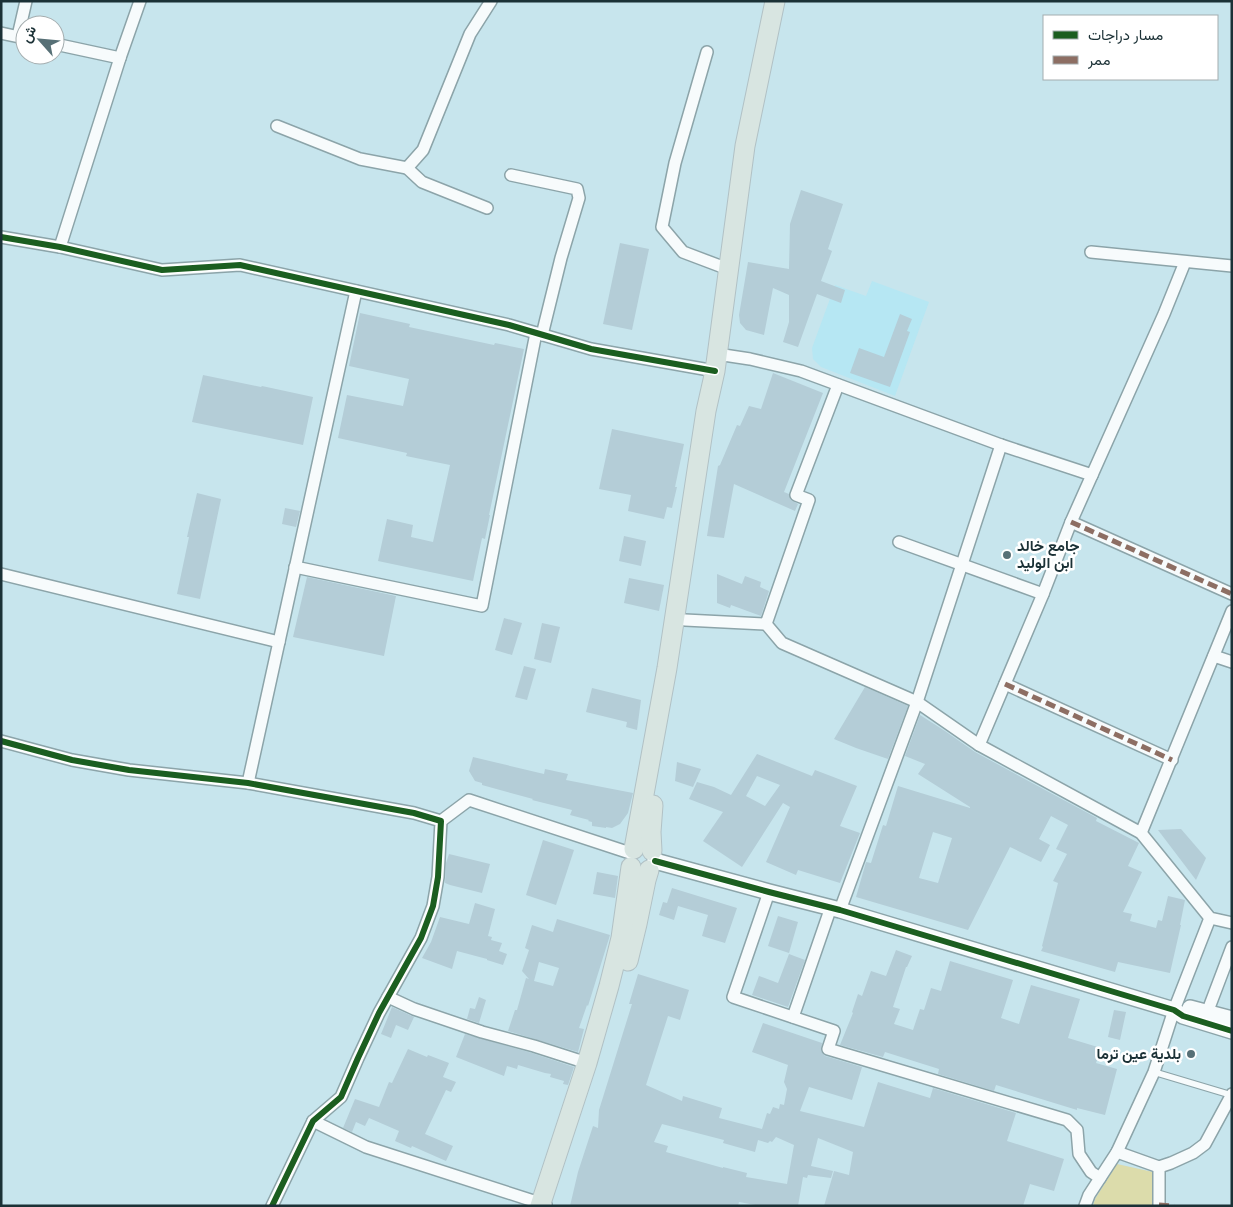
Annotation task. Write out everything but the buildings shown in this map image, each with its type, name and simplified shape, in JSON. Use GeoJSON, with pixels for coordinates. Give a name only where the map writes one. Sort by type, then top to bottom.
{"type":"FeatureCollection","features":[{"type":"Feature","properties":{"kind":"main road"},"geometry":{"type":"LineString","coordinates":[[545,1205],[585,1103],[627,940],[642,858],[667,668],[706,411],[716,362],[744,146],[775,1]]}},
{"type":"Feature","properties":{"kind":"main road"},"geometry":{"type":"LineString","coordinates":[[642,858],[650,832],[685,620],[717,407],[716,362]]}},
{"type":"Feature","properties":{"kind":"main road"},"geometry":{"type":"LineString","coordinates":[[545,1205],[609,986],[627,940]]}},
{"type":"Feature","properties":{"kind":"street"},"geometry":{"type":"LineString","coordinates":[[24,15],[26,1]]}},
{"type":"Feature","properties":{"kind":"street"},"geometry":{"type":"LineString","coordinates":[[60,247],[140,1]]}},
{"type":"Feature","properties":{"kind":"street"},"geometry":{"type":"LineString","coordinates":[[407,168],[423,150],[470,34],[491,1]]}},
{"type":"Feature","properties":{"kind":"street"},"geometry":{"type":"LineString","coordinates":[[1,33],[15,36]]}},
{"type":"Feature","properties":{"kind":"street"},"geometry":{"type":"LineString","coordinates":[[65,46],[120,58]]}},
{"type":"Feature","properties":{"kind":"street"},"geometry":{"type":"LineString","coordinates":[[707,52],[676,162],[662,227],[684,252],[728,269]]}},
{"type":"Feature","properties":{"kind":"street"},"geometry":{"type":"LineString","coordinates":[[277,126],[360,160],[407,168],[422,182],[487,208]]}},
{"type":"Feature","properties":{"kind":"street"},"geometry":{"type":"LineString","coordinates":[[295,567],[482,606],[539,334],[579,198],[577,189],[511,176]]}},
{"type":"Feature","properties":{"kind":"street"},"geometry":{"type":"LineString","coordinates":[[1,237],[60,247],[162,270],[240,265],[510,325],[591,349],[716,362],[750,359],[801,371],[1001,445],[1092,475]]}},
{"type":"Feature","properties":{"kind":"street"},"geometry":{"type":"LineString","coordinates":[[1092,252],[1232,266]]}},
{"type":"Feature","properties":{"kind":"street"},"geometry":{"type":"LineString","coordinates":[[980,745],[1071,522],[1164,314],[1185,262]]}},
{"type":"Feature","properties":{"kind":"street"},"geometry":{"type":"LineString","coordinates":[[248,783],[356,291]]}},
{"type":"Feature","properties":{"kind":"street"},"geometry":{"type":"LineString","coordinates":[[766,624],[810,500],[796,495],[838,385]]}},
{"type":"Feature","properties":{"kind":"street"},"geometry":{"type":"LineString","coordinates":[[793,1018],[917,702],[1001,445]]}},
{"type":"Feature","properties":{"kind":"street"},"geometry":{"type":"LineString","coordinates":[[1071,522],[1232,594]]}},
{"type":"Feature","properties":{"kind":"street"},"geometry":{"type":"LineString","coordinates":[[899,542],[1043,594]]}},
{"type":"Feature","properties":{"kind":"street"},"geometry":{"type":"LineString","coordinates":[[1,574],[279,642]]}},
{"type":"Feature","properties":{"kind":"street"},"geometry":{"type":"LineString","coordinates":[[1141,833],[1232,611]]}},
{"type":"Feature","properties":{"kind":"street"},"geometry":{"type":"LineString","coordinates":[[685,620],[766,624],[782,643],[917,702],[980,745],[1141,833],[1210,918],[1232,923]]}},
{"type":"Feature","properties":{"kind":"street"},"geometry":{"type":"LineString","coordinates":[[1214,656],[1232,662]]}},
{"type":"Feature","properties":{"kind":"street"},"geometry":{"type":"LineString","coordinates":[[1005,684],[1172,760]]}},
{"type":"Feature","properties":{"kind":"street"},"geometry":{"type":"LineString","coordinates":[[1,741],[72,760],[129,770],[248,783],[414,813],[441,821]]}},
{"type":"Feature","properties":{"kind":"street"},"geometry":{"type":"LineString","coordinates":[[441,821],[469,800],[642,858],[836,908],[1174,1010],[1178,1014],[1189,1018],[1232,1031]]}},
{"type":"Feature","properties":{"kind":"street"},"geometry":{"type":"LineString","coordinates":[[272,1206],[313,1121],[341,1097],[388,997],[421,938],[433,906],[438,877],[441,821]]}},
{"type":"Feature","properties":{"kind":"street"},"geometry":{"type":"LineString","coordinates":[[769,892],[733,997],[834,1030],[828,1049],[1066,1120],[1077,1130],[1080,1154],[1091,1172],[1100,1178]]}},
{"type":"Feature","properties":{"kind":"street"},"geometry":{"type":"LineString","coordinates":[[1085,1206],[1089,1195],[1117,1152],[1154,1072],[1174,1010],[1210,918]]}},
{"type":"Feature","properties":{"kind":"street"},"geometry":{"type":"LineString","coordinates":[[1208,1013],[1232,947]]}},
{"type":"Feature","properties":{"kind":"street"},"geometry":{"type":"LineString","coordinates":[[388,997],[414,1009],[482,1032],[587,1063]]}},
{"type":"Feature","properties":{"kind":"street"},"geometry":{"type":"LineString","coordinates":[[1174,1010],[1186,1008],[1232,1019]]}},
{"type":"Feature","properties":{"kind":"street"},"geometry":{"type":"LineString","coordinates":[[1117,1152],[1160,1167],[1172,1164],[1205,1144],[1231,1095]]}},
{"type":"Feature","properties":{"kind":"street"},"geometry":{"type":"LineString","coordinates":[[313,1121],[366,1147],[545,1205]]}},
{"type":"Feature","properties":{"kind":"street"},"geometry":{"type":"LineString","coordinates":[[1159,1206],[1160,1167]]}},
{"type":"Feature","properties":{"kind":"lane"},"geometry":{"type":"LineString","coordinates":[[1154,1072],[1231,1095]]}},
{"type":"Feature","properties":{"kind":"shaded area"},"geometry":{"type":"Polygon","coordinates":[[[872,281],[929,302],[895,396],[821,367],[813,359],[812,348],[835,285],[866,296],[872,281]]]}},
{"type":"Feature","properties":{"kind":"green space"},"geometry":{"type":"Polygon","coordinates":[[[1117,1164],[1153,1172],[1152,1206],[1093,1206],[1095,1199],[1117,1164]]]}},
{"type":"Feature","properties":{"kind":"marked path"},"geometry":{"type":"LineString","coordinates":[[1071,522],[1232,594]]}},
{"type":"Feature","properties":{"kind":"marked path"},"geometry":{"type":"LineString","coordinates":[[1005,684],[1172,760]]}},
{"type":"Feature","properties":{"kind":"marked path"},"geometry":{"type":"LineString","coordinates":[[1159,1205],[1174,1206]]}},
{"type":"Feature","properties":{"kind":"cycle path"},"geometry":{"type":"LineString","coordinates":[[1,237],[60,247],[162,270],[240,265],[509,325],[591,349],[715,371]]}},
{"type":"Feature","properties":{"kind":"cycle path"},"geometry":{"type":"LineString","coordinates":[[1,741],[72,760],[129,770],[248,783],[414,813],[441,821],[438,877],[433,906],[421,938],[379,1013],[341,1097],[313,1121],[272,1206]]}},
{"type":"Feature","properties":{"kind":"cycle path"},"geometry":{"type":"LineString","coordinates":[[655,861],[840,910],[1174,1010],[1183,1016],[1232,1031]]}},
{"type":"Feature","properties":{"kind":"place","name":"جامع خالد ابن الوليد"},"geometry":{"type":"Point","coordinates":[1007,555]}},
{"type":"Feature","properties":{"kind":"place","name":"بلدية عين ترما"},"geometry":{"type":"Point","coordinates":[1191,1054]}}]}
